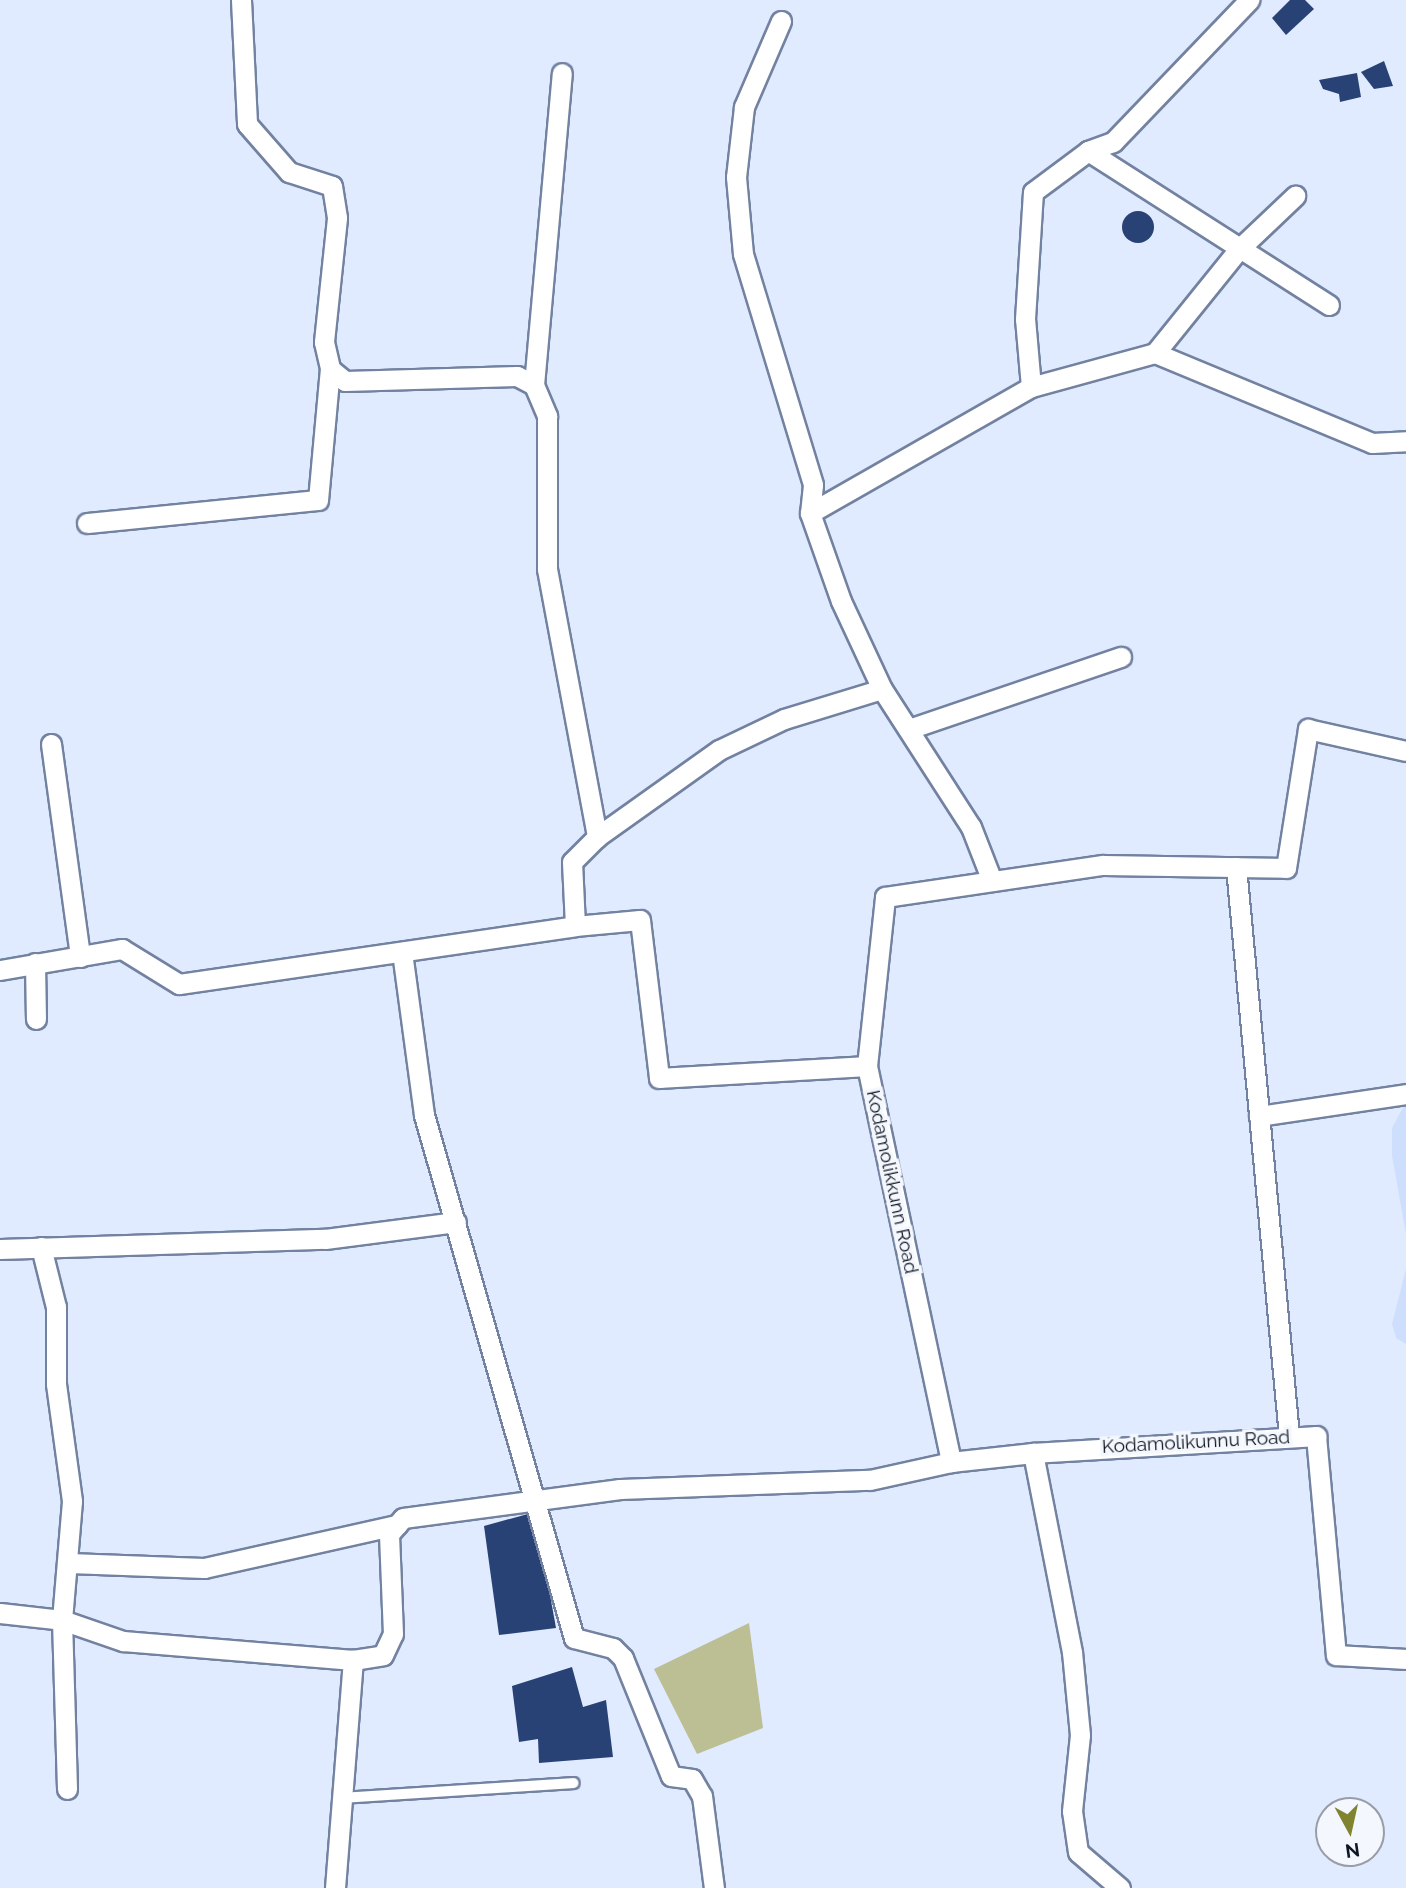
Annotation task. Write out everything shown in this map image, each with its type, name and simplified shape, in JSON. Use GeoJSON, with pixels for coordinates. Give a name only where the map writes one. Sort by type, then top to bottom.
{"type":"FeatureCollection","features":[{"type":"Feature","properties":{"kind":"street"},"geometry":{"type":"LineString","coordinates":[[87,523],[318,500],[330,369],[324,342],[337,219],[332,186],[289,172],[247,124],[242,0]]}},
{"type":"Feature","properties":{"kind":"street"},"geometry":{"type":"LineString","coordinates":[[1031,387],[1025,319],[1033,192],[1088,151],[1113,142],[1249,0]]}},
{"type":"Feature","properties":{"kind":"street"},"geometry":{"type":"LineString","coordinates":[[781,21],[744,107],[736,177],[743,254],[813,485],[810,513],[846,613],[882,689],[971,827],[992,881]]}},
{"type":"Feature","properties":{"kind":"street"},"geometry":{"type":"LineString","coordinates":[[562,73],[534,385],[547,416],[547,569],[597,837]]}},
{"type":"Feature","properties":{"kind":"street"},"geometry":{"type":"LineString","coordinates":[[1088,151],[1238,250],[1329,305]]}},
{"type":"Feature","properties":{"kind":"street"},"geometry":{"type":"LineString","coordinates":[[810,513],[1031,387],[1155,353],[1238,250],[1294,196]]}},
{"type":"Feature","properties":{"kind":"street"},"geometry":{"type":"LineString","coordinates":[[1155,353],[1373,443],[1406,441]]}},
{"type":"Feature","properties":{"kind":"street"},"geometry":{"type":"LineString","coordinates":[[330,369],[345,380],[517,376],[534,385]]}},
{"type":"Feature","properties":{"kind":"street"},"geometry":{"type":"LineString","coordinates":[[909,729],[1121,657]]}},
{"type":"Feature","properties":{"kind":"street"},"geometry":{"type":"LineString","coordinates":[[0,970],[122,949],[179,984],[575,926],[572,862],[597,837],[719,750],[784,719],[882,689]]}},
{"type":"Feature","properties":{"kind":"street"},"geometry":{"type":"LineString","coordinates":[[867,1066],[885,897],[1103,865],[1286,868],[1308,729],[1406,751]]}},
{"type":"Feature","properties":{"kind":"street"},"geometry":{"type":"LineString","coordinates":[[51,744],[80,957]]}},
{"type":"Feature","properties":{"kind":"street"},"geometry":{"type":"LineString","coordinates":[[1236,867],[1289,1436]]}},
{"type":"Feature","properties":{"kind":"street","name":"Kodamolikkunn Road"},"geometry":{"type":"LineString","coordinates":[[575,926],[640,920],[659,1078],[867,1066],[950,1462]]}},
{"type":"Feature","properties":{"kind":"street"},"geometry":{"type":"LineString","coordinates":[[402,952],[424,1115],[539,1499],[574,1638],[613,1648],[623,1658],[671,1776],[692,1779],[702,1796],[714,1888]]}},
{"type":"Feature","properties":{"kind":"street"},"geometry":{"type":"LineString","coordinates":[[35,963],[36,1019]]}},
{"type":"Feature","properties":{"kind":"street"},"geometry":{"type":"LineString","coordinates":[[1258,1116],[1406,1094]]}},
{"type":"Feature","properties":{"kind":"street"},"geometry":{"type":"LineString","coordinates":[[0,1249],[326,1239],[456,1222]]}},
{"type":"Feature","properties":{"kind":"street"},"geometry":{"type":"LineString","coordinates":[[41,1247],[56,1307],[56,1384],[72,1501],[69,1563],[62,1620],[66,1789]]}},
{"type":"Feature","properties":{"kind":"street","name":"Kodamolikunnu Road"},"geometry":{"type":"LineString","coordinates":[[1033,1453],[1315,1436],[1336,1655],[1406,1659]]}},
{"type":"Feature","properties":{"kind":"street"},"geometry":{"type":"LineString","coordinates":[[0,1613],[62,1620],[123,1641],[354,1660],[383,1655],[393,1634],[387,1562],[390,1534],[403,1518],[620,1489],[870,1480],[950,1462],[1033,1453],[1037,1490],[1058,1557],[1072,1652],[1080,1735],[1072,1811],[1078,1852],[1120,1888]]}},
{"type":"Feature","properties":{"kind":"street"},"geometry":{"type":"LineString","coordinates":[[69,1563],[204,1567],[397,1525]]}},
{"type":"Feature","properties":{"kind":"street"},"geometry":{"type":"LineString","coordinates":[[334,1888],[354,1660]]}},
{"type":"Feature","properties":{"kind":"lane"},"geometry":{"type":"LineString","coordinates":[[342,1798],[573,1783]]}},
{"type":"Feature","properties":{"kind":"shaded area"},"geometry":{"type":"Polygon","coordinates":[[[1406,1102],[1406,1234],[1392,1156],[1392,1128],[1406,1102]]]}},
{"type":"Feature","properties":{"kind":"shaded area"},"geometry":{"type":"Polygon","coordinates":[[[1406,1269],[1406,1344],[1396,1338],[1392,1324],[1406,1269]]]}},
{"type":"Feature","properties":{"kind":"green space"},"geometry":{"type":"Polygon","coordinates":[[[749,1623],[763,1728],[697,1754],[654,1669],[749,1623]]]}},
{"type":"Feature","properties":{"kind":"building"},"geometry":{"type":"Polygon","coordinates":[[[1290,0],[1305,0],[1314,9],[1286,35],[1272,18],[1290,0]]]}},
{"type":"Feature","properties":{"kind":"building"},"geometry":{"type":"Polygon","coordinates":[[[1384,61],[1393,86],[1374,89],[1361,72],[1384,61]]]}},
{"type":"Feature","properties":{"kind":"building"},"geometry":{"type":"Polygon","coordinates":[[[1357,73],[1361,97],[1340,102],[1339,94],[1323,89],[1319,80],[1357,73]]]}},
{"type":"Feature","properties":{"kind":"building"},"geometry":{"type":"Polygon","coordinates":[[[1138,211],[1149,216],[1154,227],[1149,238],[1138,243],[1127,238],[1122,227],[1127,216],[1138,211]]]}},
{"type":"Feature","properties":{"kind":"building"},"geometry":{"type":"Polygon","coordinates":[[[535,1512],[556,1628],[499,1635],[484,1526],[535,1512]]]}},
{"type":"Feature","properties":{"kind":"building"},"geometry":{"type":"Polygon","coordinates":[[[572,1667],[583,1707],[606,1700],[613,1757],[539,1763],[538,1739],[519,1742],[512,1686],[572,1667]]]}}]}
